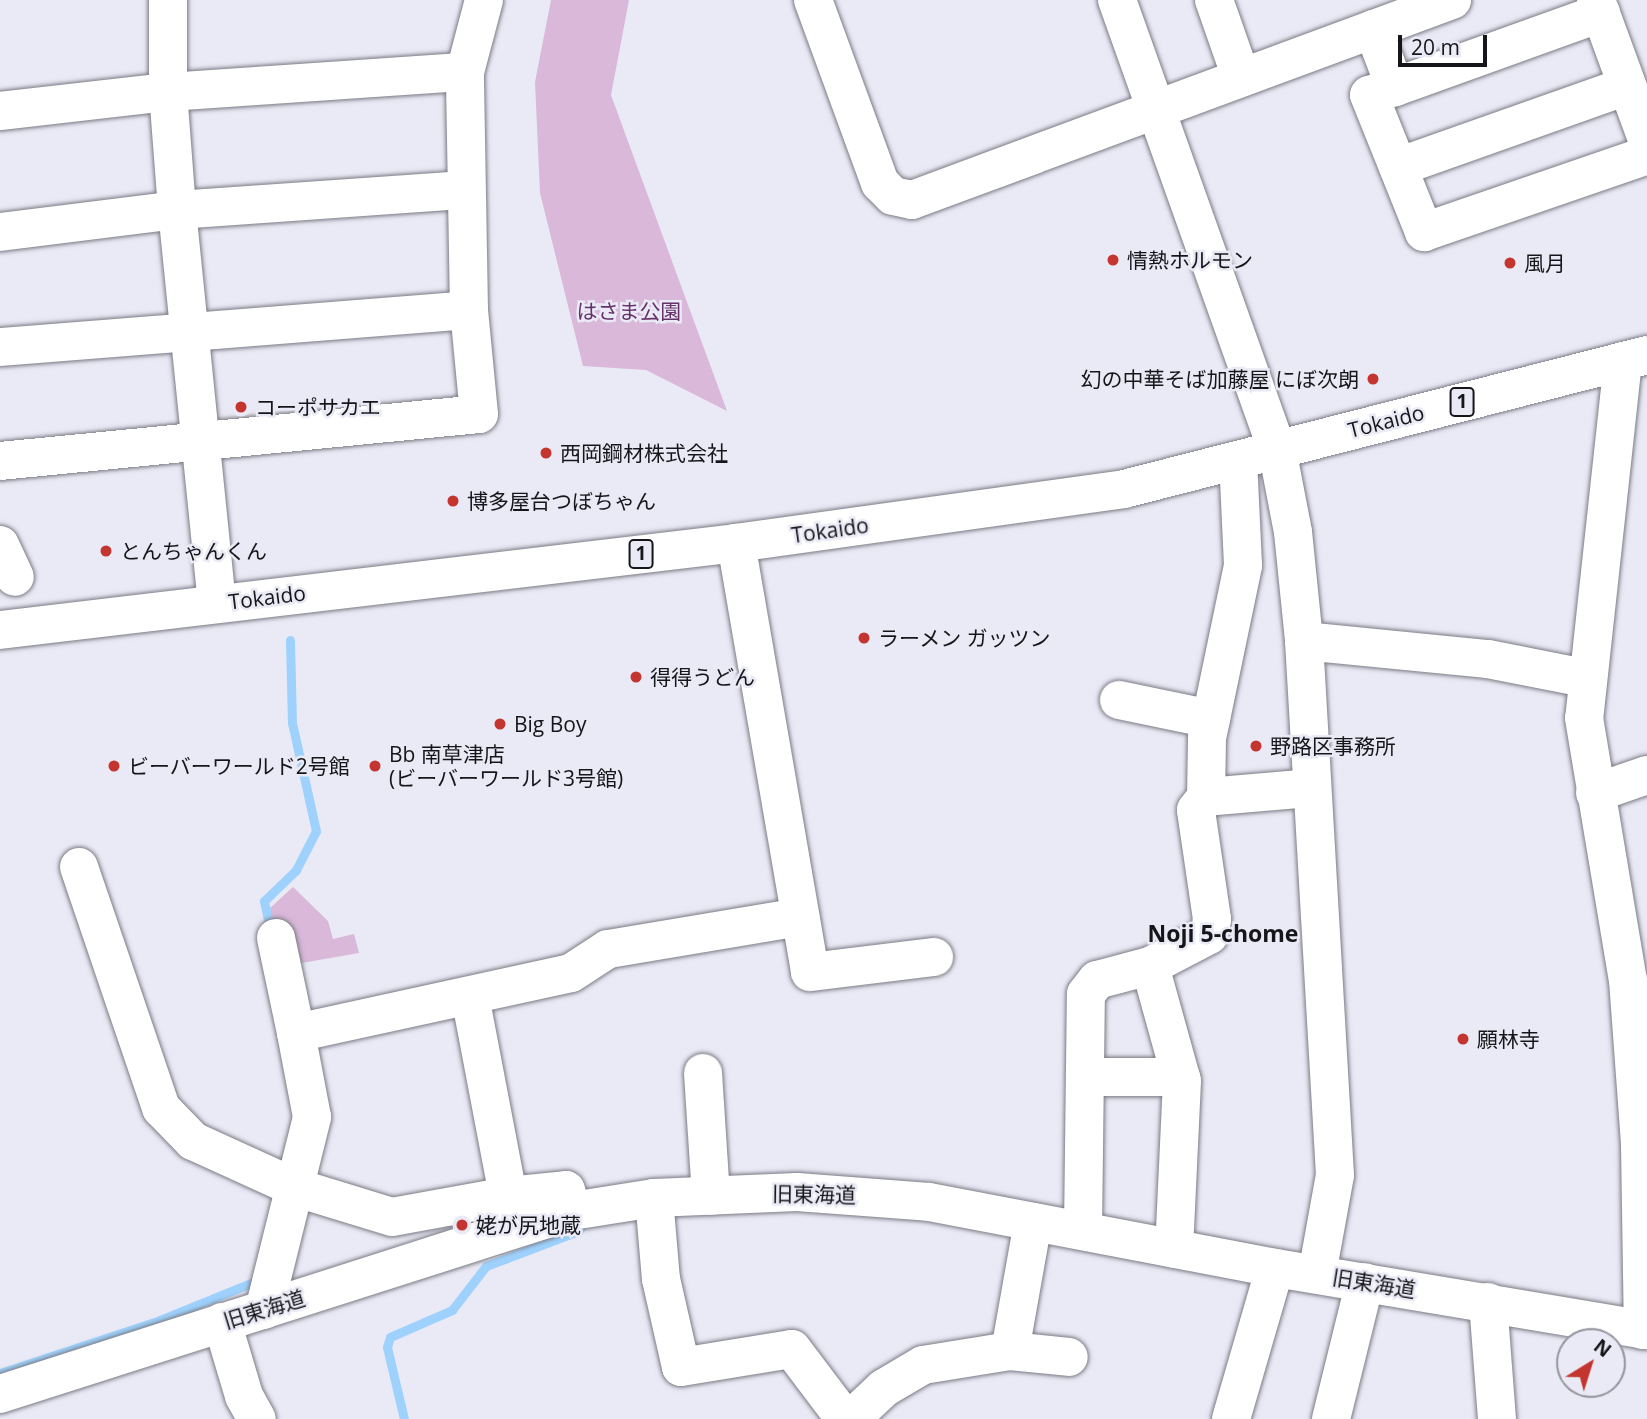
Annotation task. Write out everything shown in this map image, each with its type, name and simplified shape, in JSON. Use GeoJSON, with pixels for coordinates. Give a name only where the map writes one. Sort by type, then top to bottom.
{"type":"FeatureCollection","features":[{"type":"Feature","properties":{"kind":"main road"},"geometry":{"type":"LineString","coordinates":[[168,0],[168,92],[177,211],[187,334],[217,603]]}},
{"type":"Feature","properties":{"kind":"main road"},"geometry":{"type":"LineString","coordinates":[[0,461],[479,414],[469,310],[465,72],[484,0]]}},
{"type":"Feature","properties":{"kind":"main road"},"geometry":{"type":"LineString","coordinates":[[813,0],[880,183],[893,196],[912,200],[1241,77],[1375,18],[1452,0]]}},
{"type":"Feature","properties":{"kind":"main road"},"geometry":{"type":"LineString","coordinates":[[1117,0],[1277,449],[1293,532],[1304,641],[1335,1175],[1317,1274]]}},
{"type":"Feature","properties":{"kind":"main road"},"geometry":{"type":"LineString","coordinates":[[1214,0],[1241,77]]}},
{"type":"Feature","properties":{"kind":"main road"},"geometry":{"type":"LineString","coordinates":[[1647,139],[1598,6],[1395,88],[1369,95],[1424,233],[1647,155]]}},
{"type":"Feature","properties":{"kind":"main road"},"geometry":{"type":"LineString","coordinates":[[1375,18],[1395,88]]}},
{"type":"Feature","properties":{"kind":"main road"},"geometry":{"type":"LineString","coordinates":[[0,111],[168,92],[465,72]]}},
{"type":"Feature","properties":{"kind":"main road"},"geometry":{"type":"LineString","coordinates":[[1398,167],[1628,86]]}},
{"type":"Feature","properties":{"kind":"main road"},"geometry":{"type":"LineString","coordinates":[[0,232],[177,211],[465,190]]}},
{"type":"Feature","properties":{"kind":"main road"},"geometry":{"type":"LineString","coordinates":[[0,347],[469,310]]}},
{"type":"Feature","properties":{"kind":"main road"},"geometry":{"type":"LineString","coordinates":[[1635,358],[1585,678],[1584,718],[1628,979],[1640,1145],[1645,1330]]}},
{"type":"Feature","properties":{"kind":"main road","name":"Tokaido"},"geometry":{"type":"LineString","coordinates":[[0,630],[736,543],[1124,489],[1635,358]]}},
{"type":"Feature","properties":{"kind":"main road"},"geometry":{"type":"LineString","coordinates":[[1083,1231],[1086,995],[1097,980],[1150,966],[1209,935],[1212,919],[1196,810],[1206,797],[1211,719],[1243,565],[1238,460]]}},
{"type":"Feature","properties":{"kind":"main road"},"geometry":{"type":"LineString","coordinates":[[736,543],[810,972],[934,957]]}},
{"type":"Feature","properties":{"kind":"main road"},"geometry":{"type":"LineString","coordinates":[[1304,641],[1488,659],[1585,678]]}},
{"type":"Feature","properties":{"kind":"main road"},"geometry":{"type":"LineString","coordinates":[[1119,700],[1211,719]]}},
{"type":"Feature","properties":{"kind":"main road"},"geometry":{"type":"LineString","coordinates":[[1595,793],[1647,775]]}},
{"type":"Feature","properties":{"kind":"main road"},"geometry":{"type":"LineString","coordinates":[[1206,797],[1311,788]]}},
{"type":"Feature","properties":{"kind":"main road"},"geometry":{"type":"LineString","coordinates":[[79,867],[161,1108],[193,1140],[294,1187],[392,1217],[508,1196],[566,1190],[572,1211]]}},
{"type":"Feature","properties":{"kind":"main road"},"geometry":{"type":"LineString","coordinates":[[296,1033],[571,973],[608,949],[800,916]]}},
{"type":"Feature","properties":{"kind":"main road"},"geometry":{"type":"LineString","coordinates":[[264,1310],[294,1187],[308,1149],[312,1117],[276,937]]}},
{"type":"Feature","properties":{"kind":"main road"},"geometry":{"type":"LineString","coordinates":[[1150,966],[1181,1077],[1182,1156],[1174,1249]]}},
{"type":"Feature","properties":{"kind":"main road"},"geometry":{"type":"LineString","coordinates":[[470,996],[508,1196]]}},
{"type":"Feature","properties":{"kind":"main road"},"geometry":{"type":"LineString","coordinates":[[703,1073],[711,1196]]}},
{"type":"Feature","properties":{"kind":"main road"},"geometry":{"type":"LineString","coordinates":[[1085,1077],[1181,1077]]}},
{"type":"Feature","properties":{"kind":"main road","name":"旧東海道"},"geometry":{"type":"LineString","coordinates":[[0,1394],[264,1310],[443,1249],[572,1211],[654,1198],[855,1193],[1083,1231],[1275,1268],[1645,1330]]}},
{"type":"Feature","properties":{"kind":"main road"},"geometry":{"type":"LineString","coordinates":[[654,1198],[661,1279],[681,1367],[792,1349],[845,1419]]}},
{"type":"Feature","properties":{"kind":"main road"},"geometry":{"type":"LineString","coordinates":[[1010,1351],[1032,1222]]}},
{"type":"Feature","properties":{"kind":"main road"},"geometry":{"type":"LineString","coordinates":[[1231,1419],[1275,1268]]}},
{"type":"Feature","properties":{"kind":"main road"},"geometry":{"type":"LineString","coordinates":[[1331,1419],[1365,1282]]}},
{"type":"Feature","properties":{"kind":"main road"},"geometry":{"type":"LineString","coordinates":[[1488,1302],[1497,1419]]}},
{"type":"Feature","properties":{"kind":"main road"},"geometry":{"type":"LineString","coordinates":[[222,1322],[244,1396],[257,1419]]}},
{"type":"Feature","properties":{"kind":"main road"},"geometry":{"type":"LineString","coordinates":[[851,1419],[884,1388],[923,1365],[1010,1351],[1069,1357]]}},
{"type":"Feature","properties":{"kind":"green space","name":"はさま公園"},"geometry":{"type":"Polygon","coordinates":[[[551,0],[629,0],[611,95],[727,411],[646,370],[583,366],[540,193],[535,82],[551,0]]]}},
{"type":"Feature","properties":{"kind":"green space"},"geometry":{"type":"Polygon","coordinates":[[[293,887],[328,921],[333,939],[354,934],[359,953],[296,964],[274,932],[270,908],[293,887]]]}},
{"type":"Feature","properties":{"kind":"waterway"},"geometry":{"type":"LineString","coordinates":[[271,932],[264,901],[296,870],[316,831],[292,723],[290,640]]}},
{"type":"Feature","properties":{"kind":"waterway"},"geometry":{"type":"LineString","coordinates":[[404,1419],[387,1347],[390,1337],[452,1310],[486,1266],[578,1231],[586,1221]]}},
{"type":"Feature","properties":{"kind":"waterway"},"geometry":{"type":"LineString","coordinates":[[0,1373],[160,1320],[261,1279]]}},
{"type":"Feature","properties":{"kind":"place","name":"情熱ホルモン"},"geometry":{"type":"Point","coordinates":[1113,260]}},
{"type":"Feature","properties":{"kind":"place","name":"風月"},"geometry":{"type":"Point","coordinates":[1510,263]}},
{"type":"Feature","properties":{"kind":"place","name":"幻の中華そば加藤屋 にぼ次朗"},"geometry":{"type":"Point","coordinates":[1373,379]}},
{"type":"Feature","properties":{"kind":"place","name":"コーポサカエ"},"geometry":{"type":"Point","coordinates":[241,407]}},
{"type":"Feature","properties":{"kind":"place","name":"西岡鋼材株式会社"},"geometry":{"type":"Point","coordinates":[546,453]}},
{"type":"Feature","properties":{"kind":"place","name":"博多屋台つぼちゃん"},"geometry":{"type":"Point","coordinates":[453,501]}},
{"type":"Feature","properties":{"kind":"place","name":"とんちゃんくん"},"geometry":{"type":"Point","coordinates":[106,551]}},
{"type":"Feature","properties":{"kind":"place","name":"ラーメン ガッツン"},"geometry":{"type":"Point","coordinates":[864,638]}},
{"type":"Feature","properties":{"kind":"place","name":"得得うどん"},"geometry":{"type":"Point","coordinates":[636,677]}},
{"type":"Feature","properties":{"kind":"place","name":"Big Boy"},"geometry":{"type":"Point","coordinates":[500,724]}},
{"type":"Feature","properties":{"kind":"place","name":"野路区事務所"},"geometry":{"type":"Point","coordinates":[1256,746]}},
{"type":"Feature","properties":{"kind":"place","name":"ビーバーワールド2号館"},"geometry":{"type":"Point","coordinates":[114,766]}},
{"type":"Feature","properties":{"kind":"place","name":"Bb 南草津店 (ビーバーワールド3号館)"},"geometry":{"type":"Point","coordinates":[375,766]}},
{"type":"Feature","properties":{"kind":"place","name":"願林寺"},"geometry":{"type":"Point","coordinates":[1463,1039]}},
{"type":"Feature","properties":{"kind":"place","name":"姥が尻地蔵"},"geometry":{"type":"Point","coordinates":[462,1225]}},
{"type":"Feature","properties":{"kind":"district","name":"Noji 5-chome"},"geometry":{"type":"Point","coordinates":[1223,933]}}]}
